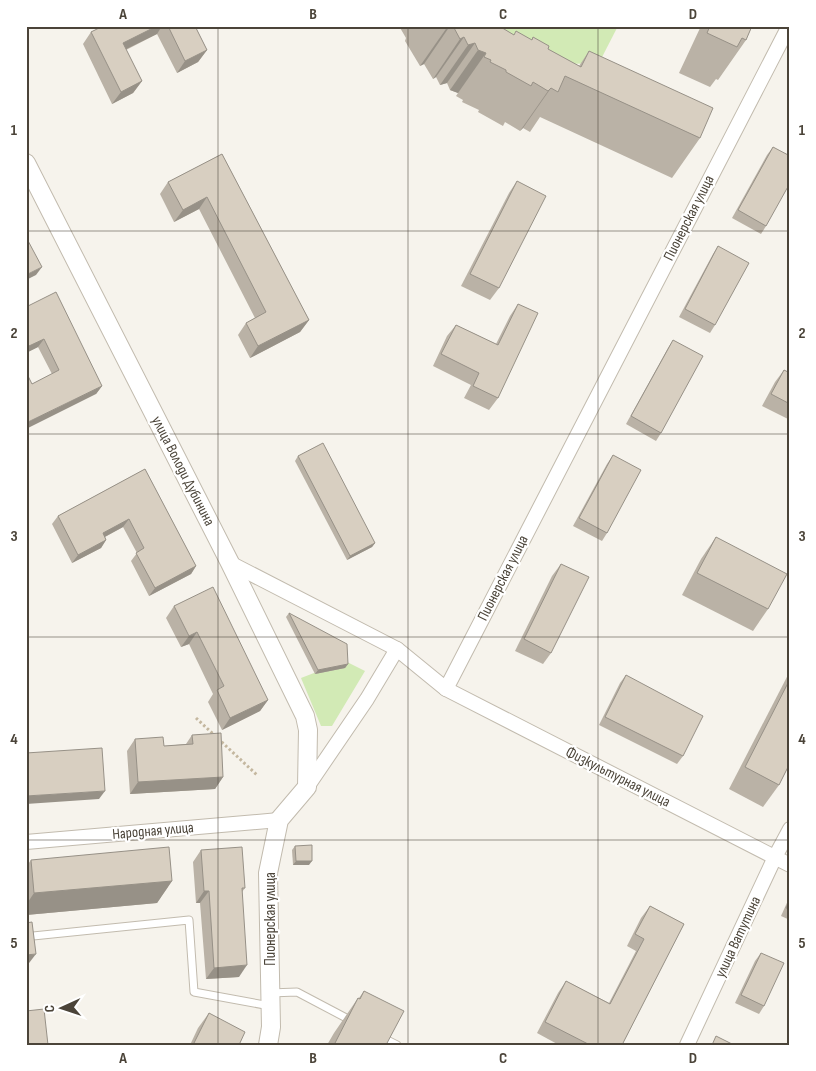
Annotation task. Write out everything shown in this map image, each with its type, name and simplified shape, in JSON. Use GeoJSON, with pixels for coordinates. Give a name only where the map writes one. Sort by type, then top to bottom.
{"type":"FeatureCollection","features":[{"type":"Feature","properties":{"kind":"street","name":"Пионерская улица"},"geometry":{"type":"LineString","coordinates":[[446,689],[789,26]]}},
{"type":"Feature","properties":{"kind":"street","name":"улица Володи Дубинина"},"geometry":{"type":"LineString","coordinates":[[26,164],[230,563],[305,716],[308,730],[307,787]]}},
{"type":"Feature","properties":{"kind":"street"},"geometry":{"type":"LineString","coordinates":[[230,563],[397,649],[446,689]]}},
{"type":"Feature","properties":{"kind":"street","name":"Пионерская улица"},"geometry":{"type":"LineString","coordinates":[[268,1045],[270,1000],[268,873],[279,820],[307,787],[367,699],[397,649]]}},
{"type":"Feature","properties":{"kind":"street","name":"Физкультурная улица"},"geometry":{"type":"LineString","coordinates":[[446,689],[790,865]]}},
{"type":"Feature","properties":{"kind":"street","name":"Народная улица"},"geometry":{"type":"LineString","coordinates":[[26,842],[279,820]]}},
{"type":"Feature","properties":{"kind":"street","name":"улица Ватутина"},"geometry":{"type":"LineString","coordinates":[[687,1045],[775,857],[790,830]]}},
{"type":"Feature","properties":{"kind":"lane"},"geometry":{"type":"LineString","coordinates":[[34,936],[189,920],[194,992],[270,1000],[297,992],[355,1023]]}},
{"type":"Feature","properties":{"kind":"lane"},"geometry":{"type":"LineString","coordinates":[[372,1032],[397,1045]]}},
{"type":"Feature","properties":{"kind":"path"},"geometry":{"type":"LineString","coordinates":[[196,718],[257,775]]}},
{"type":"Feature","properties":{"kind":"green space"},"geometry":{"type":"Polygon","coordinates":[[[481,26],[618,26],[599,63],[568,64],[481,26]]]}},
{"type":"Feature","properties":{"kind":"green space"},"geometry":{"type":"Polygon","coordinates":[[[345,661],[365,671],[332,726],[321,726],[301,678],[345,661]]]}},
{"type":"Feature","properties":{"kind":"building"},"geometry":{"type":"Polygon","coordinates":[[[103,26],[157,26],[123,43],[142,81],[121,92],[91,32],[103,26]]]}},
{"type":"Feature","properties":{"kind":"building"},"geometry":{"type":"Polygon","coordinates":[[[168,26],[195,26],[207,50],[185,61],[168,26]]]}},
{"type":"Feature","properties":{"kind":"building"},"geometry":{"type":"Polygon","coordinates":[[[453,26],[499,26],[514,35],[516,31],[532,40],[533,37],[549,46],[548,49],[581,67],[589,51],[713,108],[700,138],[565,76],[558,92],[551,88],[548,91],[533,82],[531,86],[490,62],[491,60],[484,57],[486,53],[478,50],[475,43],[468,45],[464,37],[460,39],[453,26]]]}},
{"type":"Feature","properties":{"kind":"building"},"geometry":{"type":"Polygon","coordinates":[[[710,26],[752,26],[746,40],[742,38],[737,47],[707,33],[710,26]]]}},
{"type":"Feature","properties":{"kind":"building"},"geometry":{"type":"Polygon","coordinates":[[[773,147],[790,156],[790,183],[766,226],[738,210],[773,147]]]}},
{"type":"Feature","properties":{"kind":"building"},"geometry":{"type":"Polygon","coordinates":[[[222,154],[309,320],[258,346],[246,323],[266,312],[207,197],[183,210],[168,182],[222,154]]]}},
{"type":"Feature","properties":{"kind":"building"},"geometry":{"type":"Polygon","coordinates":[[[517,181],[546,196],[499,288],[470,274],[517,181]]]}},
{"type":"Feature","properties":{"kind":"building"},"geometry":{"type":"Polygon","coordinates":[[[26,237],[42,267],[26,275],[26,237]]]}},
{"type":"Feature","properties":{"kind":"building"},"geometry":{"type":"Polygon","coordinates":[[[718,246],[749,263],[715,325],[685,309],[718,246]]]}},
{"type":"Feature","properties":{"kind":"building"},"geometry":{"type":"Polygon","coordinates":[[[56,292],[102,386],[26,423],[26,372],[32,384],[59,370],[44,339],[29,346],[26,339],[26,307],[56,292]]]}},
{"type":"Feature","properties":{"kind":"building"},"geometry":{"type":"Polygon","coordinates":[[[518,304],[538,313],[498,398],[473,386],[479,373],[441,354],[456,325],[498,345],[518,304]]]}},
{"type":"Feature","properties":{"kind":"building"},"geometry":{"type":"Polygon","coordinates":[[[673,340],[703,356],[661,433],[631,416],[673,340]]]}},
{"type":"Feature","properties":{"kind":"building"},"geometry":{"type":"Polygon","coordinates":[[[784,370],[790,373],[790,404],[771,394],[784,370]]]}},
{"type":"Feature","properties":{"kind":"building"},"geometry":{"type":"Polygon","coordinates":[[[323,443],[375,543],[350,556],[298,456],[323,443]]]}},
{"type":"Feature","properties":{"kind":"building"},"geometry":{"type":"Polygon","coordinates":[[[613,455],[641,470],[607,533],[579,518],[613,455]]]}},
{"type":"Feature","properties":{"kind":"building"},"geometry":{"type":"Polygon","coordinates":[[[145,469],[196,566],[155,588],[136,553],[144,548],[129,519],[103,533],[106,540],[78,555],[58,516],[145,469]]]}},
{"type":"Feature","properties":{"kind":"building"},"geometry":{"type":"Polygon","coordinates":[[[716,537],[787,574],[768,609],[697,573],[716,537]]]}},
{"type":"Feature","properties":{"kind":"building"},"geometry":{"type":"Polygon","coordinates":[[[561,564],[589,577],[551,653],[524,639],[561,564]]]}},
{"type":"Feature","properties":{"kind":"building"},"geometry":{"type":"Polygon","coordinates":[[[213,587],[268,700],[230,718],[217,690],[224,686],[197,632],[189,636],[174,606],[213,587]]]}},
{"type":"Feature","properties":{"kind":"building"},"geometry":{"type":"Polygon","coordinates":[[[289,613],[347,644],[348,664],[318,670],[289,613]]]}},
{"type":"Feature","properties":{"kind":"building"},"geometry":{"type":"Polygon","coordinates":[[[626,675],[703,716],[683,756],[605,717],[626,675]]]}},
{"type":"Feature","properties":{"kind":"building"},"geometry":{"type":"Polygon","coordinates":[[[790,679],[790,763],[779,785],[745,767],[790,679]]]}},
{"type":"Feature","properties":{"kind":"building"},"geometry":{"type":"Polygon","coordinates":[[[221,733],[223,777],[138,782],[135,739],[163,737],[164,746],[193,744],[192,735],[221,733]]]}},
{"type":"Feature","properties":{"kind":"building"},"geometry":{"type":"Polygon","coordinates":[[[102,748],[105,791],[26,796],[26,753],[102,748]]]}},
{"type":"Feature","properties":{"kind":"building"},"geometry":{"type":"Polygon","coordinates":[[[312,845],[312,861],[296,861],[295,846],[312,845]]]}},
{"type":"Feature","properties":{"kind":"building"},"geometry":{"type":"Polygon","coordinates":[[[169,847],[172,881],[34,893],[31,860],[169,847]]]}},
{"type":"Feature","properties":{"kind":"building"},"geometry":{"type":"Polygon","coordinates":[[[242,847],[245,888],[242,888],[247,965],[214,968],[209,891],[204,891],[201,850],[242,847]]]}},
{"type":"Feature","properties":{"kind":"building"},"geometry":{"type":"Polygon","coordinates":[[[790,900],[790,909],[786,908],[790,900]]]}},
{"type":"Feature","properties":{"kind":"building"},"geometry":{"type":"Polygon","coordinates":[[[650,906],[684,924],[622,1045],[590,1045],[545,1022],[566,981],[610,1004],[644,939],[635,934],[650,906]]]}},
{"type":"Feature","properties":{"kind":"building"},"geometry":{"type":"Polygon","coordinates":[[[32,922],[36,954],[26,955],[26,923],[32,922]]]}},
{"type":"Feature","properties":{"kind":"building"},"geometry":{"type":"Polygon","coordinates":[[[761,953],[784,963],[764,1006],[741,995],[761,953]]]}},
{"type":"Feature","properties":{"kind":"building"},"geometry":{"type":"Polygon","coordinates":[[[364,991],[404,1011],[386,1045],[334,1045],[358,998],[360,999],[364,991]]]}},
{"type":"Feature","properties":{"kind":"building"},"geometry":{"type":"Polygon","coordinates":[[[44,1009],[48,1045],[26,1045],[26,1011],[44,1009]]]}},
{"type":"Feature","properties":{"kind":"building"},"geometry":{"type":"Polygon","coordinates":[[[209,1013],[245,1032],[239,1045],[193,1045],[209,1013]]]}},
{"type":"Feature","properties":{"kind":"building"},"geometry":{"type":"Polygon","coordinates":[[[716,1036],[734,1045],[712,1045],[716,1036]]]}}]}
